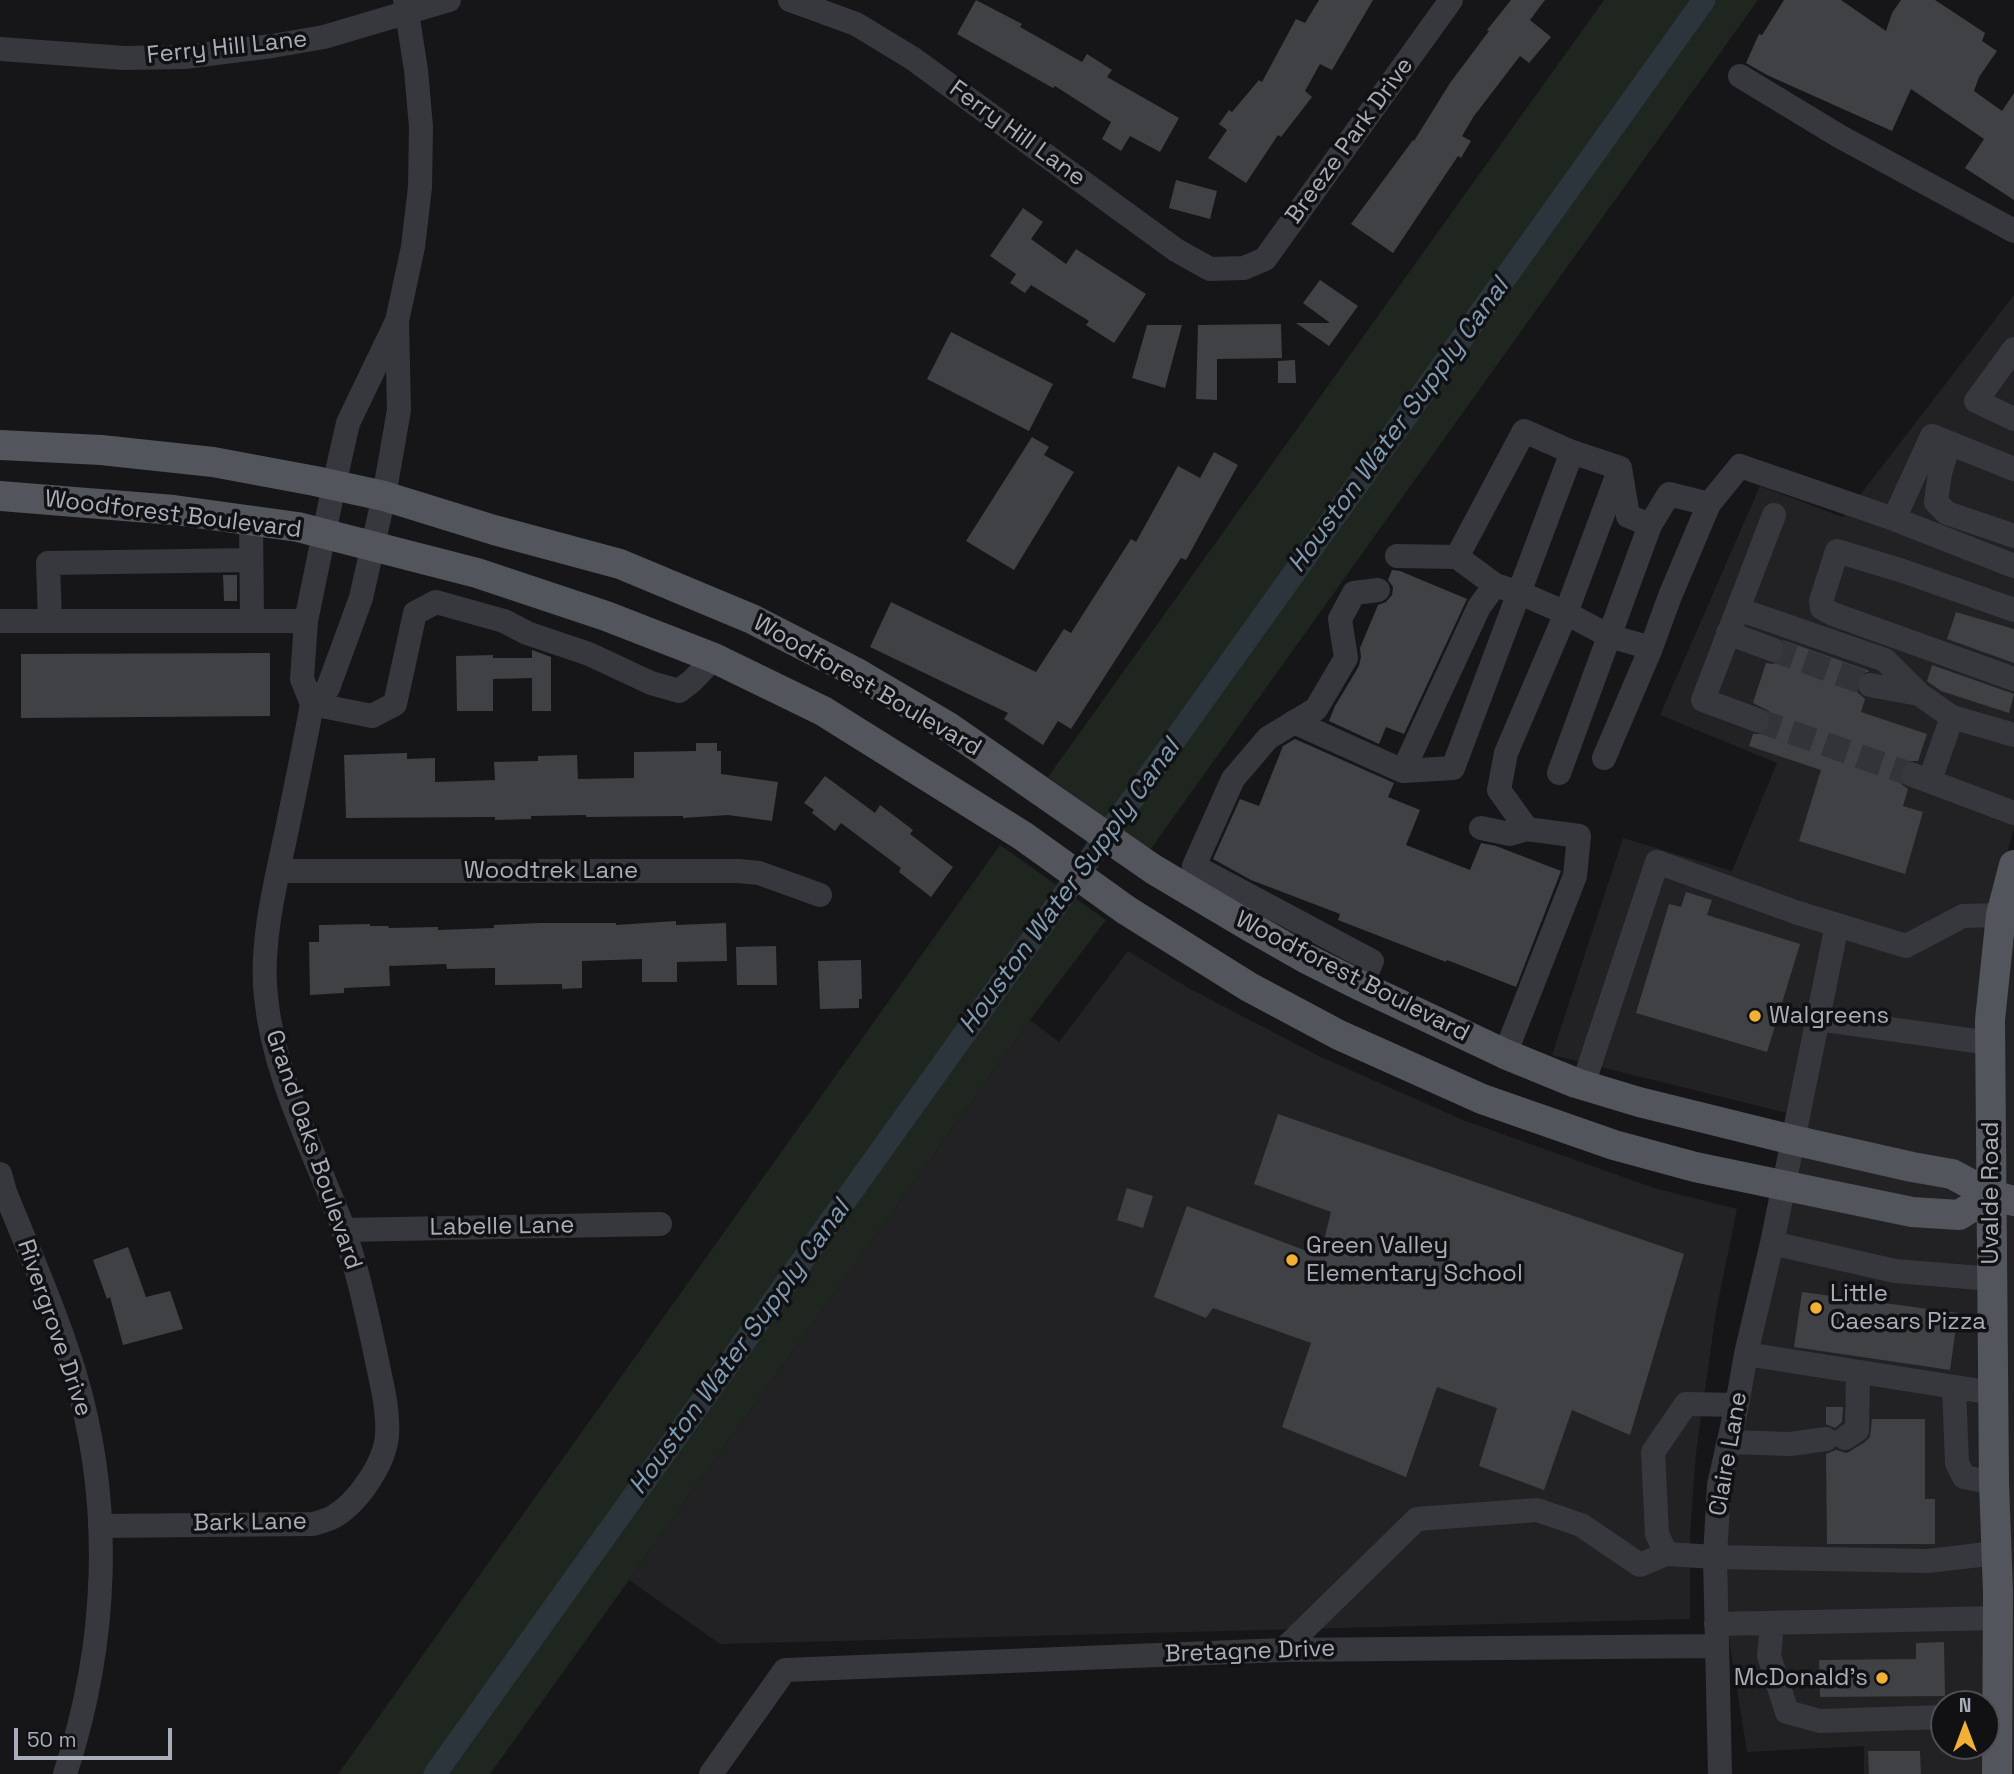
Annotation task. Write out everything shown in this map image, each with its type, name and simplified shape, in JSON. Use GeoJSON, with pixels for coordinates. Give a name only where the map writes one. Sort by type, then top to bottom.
{"type":"FeatureCollection","features":[{"type":"Feature","properties":{"kind":"main road","name":"Woodforest Boulevard"},"geometry":{"type":"LineString","coordinates":[[0,445],[101,450],[213,462],[334,485],[384,496],[494,530],[620,564],[752,619],[855,672],[950,728],[1153,869],[1305,958],[1505,1055],[1583,1085],[1639,1102],[1793,1140],[1952,1174],[2003,1198]]}},
{"type":"Feature","properties":{"kind":"main road","name":"Woodforest Boulevard"},"geometry":{"type":"LineString","coordinates":[[0,496],[174,510],[298,527],[510,583],[607,616],[714,658],[823,711],[1023,836],[1126,910],[1249,986],[1339,1035],[1482,1099],[1614,1146],[1784,1187],[1912,1212],[1959,1215],[2003,1198]]}},
{"type":"Feature","properties":{"kind":"main road","name":"Uvalde Road"},"geometry":{"type":"LineString","coordinates":[[1994,1690],[2003,1600],[1996,1553],[1992,1279],[2003,1198],[1990,1020],[2014,865]]}},
{"type":"Feature","properties":{"kind":"main road"},"geometry":{"type":"LineString","coordinates":[[1482,1099],[1505,1055]]}},
{"type":"Feature","properties":{"kind":"street","name":"Ferry Hill Lane"},"geometry":{"type":"LineString","coordinates":[[0,49],[114,58],[184,57],[324,37],[406,6],[449,0]]}},
{"type":"Feature","properties":{"kind":"street","name":"Ferry Hill Lane"},"geometry":{"type":"LineString","coordinates":[[790,0],[856,24],[912,58],[1176,250],[1210,269],[1239,268]]}},
{"type":"Feature","properties":{"kind":"street","name":"Breeze Park Drive"},"geometry":{"type":"LineString","coordinates":[[1239,268],[1265,259],[1451,0]]}},
{"type":"Feature","properties":{"kind":"street","name":"Grand Oaks Boulevard"},"geometry":{"type":"LineString","coordinates":[[312,705],[302,679],[306,621],[334,485],[348,423],[397,321],[413,247],[420,187],[421,127],[406,6]]}},
{"type":"Feature","properties":{"kind":"street"},"geometry":{"type":"LineString","coordinates":[[1740,76],[1839,136],[2014,231]]}},
{"type":"Feature","properties":{"kind":"street","name":"Grand Oaks Boulevard"},"geometry":{"type":"LineString","coordinates":[[375,1469],[384,1453],[387,1418],[367,1316],[344,1230],[272,1042],[265,994],[266,951],[278,871],[312,705],[328,688],[361,598],[384,496],[399,410],[397,321]]}},
{"type":"Feature","properties":{"kind":"street"},"geometry":{"type":"LineString","coordinates":[[2014,349],[1976,401],[2014,419]]}},
{"type":"Feature","properties":{"kind":"street"},"geometry":{"type":"LineString","coordinates":[[1457,557],[1524,431],[1572,452],[1620,468]]}},
{"type":"Feature","properties":{"kind":"street"},"geometry":{"type":"LineString","coordinates":[[1894,519],[1932,436],[2014,468]]}},
{"type":"Feature","properties":{"kind":"street"},"geometry":{"type":"LineString","coordinates":[[1949,444],[1940,473],[1936,502],[1947,513],[2014,536]]}},
{"type":"Feature","properties":{"kind":"street"},"geometry":{"type":"LineString","coordinates":[[1294,722],[1403,771],[1453,768],[1572,452]]}},
{"type":"Feature","properties":{"kind":"street"},"geometry":{"type":"LineString","coordinates":[[1604,758],[1709,504],[1740,466],[1894,519],[2014,566]]}},
{"type":"Feature","properties":{"kind":"street"},"geometry":{"type":"LineString","coordinates":[[1620,468],[1629,516],[1650,525]]}},
{"type":"Feature","properties":{"kind":"street"},"geometry":{"type":"LineString","coordinates":[[1527,829],[1499,790],[1506,753],[1566,613],[1620,468]]}},
{"type":"Feature","properties":{"kind":"street"},"geometry":{"type":"LineString","coordinates":[[1559,773],[1650,525],[1669,494],[1709,504]]}},
{"type":"Feature","properties":{"kind":"street"},"geometry":{"type":"LineString","coordinates":[[1757,720],[1703,700],[1774,515]]}},
{"type":"Feature","properties":{"kind":"street"},"geometry":{"type":"LineString","coordinates":[[251,520],[252,620]]}},
{"type":"Feature","properties":{"kind":"street"},"geometry":{"type":"LineString","coordinates":[[2014,610],[1837,551],[1821,601],[1822,608],[1833,614],[2014,678]]}},
{"type":"Feature","properties":{"kind":"street"},"geometry":{"type":"LineString","coordinates":[[1397,556],[1457,557],[1495,585],[1566,613],[1609,636],[1651,648]]}},
{"type":"Feature","properties":{"kind":"street"},"geometry":{"type":"LineString","coordinates":[[50,621],[48,563],[251,561]]}},
{"type":"Feature","properties":{"kind":"street"},"geometry":{"type":"LineString","coordinates":[[436,602],[444,565]]}},
{"type":"Feature","properties":{"kind":"street"},"geometry":{"type":"LineString","coordinates":[[504,621],[505,596],[510,583]]}},
{"type":"Feature","properties":{"kind":"street"},"geometry":{"type":"LineString","coordinates":[[1403,771],[1479,607],[1495,585]]}},
{"type":"Feature","properties":{"kind":"street"},"geometry":{"type":"LineString","coordinates":[[1361,986],[1371,961],[1194,866],[1233,779],[1268,738],[1316,709],[1346,658],[1340,620],[1354,593],[1378,590]]}},
{"type":"Feature","properties":{"kind":"street"},"geometry":{"type":"LineString","coordinates":[[312,705],[372,716],[395,704],[415,613],[436,602],[504,621],[527,633],[589,654],[651,683],[679,691],[714,658]]}},
{"type":"Feature","properties":{"kind":"street"},"geometry":{"type":"LineString","coordinates":[[1738,609],[1885,660],[1919,694],[1952,717],[2014,735]]}},
{"type":"Feature","properties":{"kind":"street"},"geometry":{"type":"LineString","coordinates":[[0,621],[306,621]]}},
{"type":"Feature","properties":{"kind":"street"},"geometry":{"type":"LineString","coordinates":[[1728,633],[1771,649]]}},
{"type":"Feature","properties":{"kind":"street"},"geometry":{"type":"LineString","coordinates":[[1870,685],[1919,694]]}},
{"type":"Feature","properties":{"kind":"street"},"geometry":{"type":"LineString","coordinates":[[1952,717],[1921,778],[2014,813]]}},
{"type":"Feature","properties":{"kind":"street"},"geometry":{"type":"LineString","coordinates":[[1481,828],[1510,834],[1527,829],[1579,836],[1575,876],[1505,1055]]}},
{"type":"Feature","properties":{"kind":"street"},"geometry":{"type":"LineString","coordinates":[[1583,1085],[1657,862],[1837,925],[1906,946],[1963,916],[2008,916]]}},
{"type":"Feature","properties":{"kind":"street","name":"Woodtrek Lane"},"geometry":{"type":"LineString","coordinates":[[278,871],[738,871],[759,873],[820,895]]}},
{"type":"Feature","properties":{"kind":"street","name":"Claire Lane"},"geometry":{"type":"LineString","coordinates":[[1720,1774],[1715,1557],[1719,1485],[1784,1187],[1837,925]]}},
{"type":"Feature","properties":{"kind":"street"},"geometry":{"type":"LineString","coordinates":[[1818,1019],[1990,1043]]}},
{"type":"Feature","properties":{"kind":"street","name":"Rivergrove Drive"},"geometry":{"type":"LineString","coordinates":[[0,1174],[74,1373],[89,1428],[98,1485],[101,1573],[97,1629],[80,1725],[65,1774]]}},
{"type":"Feature","properties":{"kind":"street","name":"Labelle Lane"},"geometry":{"type":"LineString","coordinates":[[344,1230],[660,1224]]}},
{"type":"Feature","properties":{"kind":"street"},"geometry":{"type":"LineString","coordinates":[[1772,1243],[1895,1271],[1992,1279]]}},
{"type":"Feature","properties":{"kind":"street"},"geometry":{"type":"LineString","coordinates":[[1746,1354],[1993,1393]]}},
{"type":"Feature","properties":{"kind":"street"},"geometry":{"type":"LineString","coordinates":[[1729,1442],[1790,1444],[1836,1438],[1857,1430],[1858,1372]]}},
{"type":"Feature","properties":{"kind":"street"},"geometry":{"type":"LineString","coordinates":[[1954,1387],[1957,1463],[1964,1477],[1994,1483]]}},
{"type":"Feature","properties":{"kind":"street"},"geometry":{"type":"LineString","coordinates":[[1666,1554],[1657,1534],[1653,1452],[1686,1404],[1737,1405]]}},
{"type":"Feature","properties":{"kind":"street","name":"Bark Lane"},"geometry":{"type":"LineString","coordinates":[[100,1526],[313,1524],[332,1517],[350,1504],[375,1469]]}},
{"type":"Feature","properties":{"kind":"street"},"geometry":{"type":"LineString","coordinates":[[1283,1650],[1418,1519],[1537,1510],[1581,1525],[1640,1564],[1666,1554],[1928,1561],[1996,1553]]}},
{"type":"Feature","properties":{"kind":"street","name":"Bretagne Drive"},"geometry":{"type":"LineString","coordinates":[[711,1774],[785,1670],[1716,1635],[1772,1625],[2003,1600]]}},
{"type":"Feature","properties":{"kind":"street"},"geometry":{"type":"LineString","coordinates":[[1772,1625],[1769,1656],[1787,1712],[1820,1721],[1930,1717]]}},
{"type":"Feature","properties":{"kind":"shaded area"},"geometry":{"type":"Polygon","coordinates":[[[1604,0],[1758,0],[1150,850],[1048,777],[1604,0]]]}},
{"type":"Feature","properties":{"kind":"shaded area"},"geometry":{"type":"Polygon","coordinates":[[[2014,295],[2014,828],[1984,937],[2014,942],[2014,1774],[1864,1774],[1864,1746],[1747,1752],[1725,1614],[1730,1465],[1807,1118],[1552,1055],[1623,838],[1732,871],[1777,763],[1660,715],[1760,486],[1843,517],[2014,295]]]}},
{"type":"Feature","properties":{"kind":"shaded area"},"geometry":{"type":"Polygon","coordinates":[[[1000,845],[1106,920],[1030,1020],[490,1774],[338,1774],[1000,845]]]}},
{"type":"Feature","properties":{"kind":"shaded area","name":"Green Valley Elementary School"},"geometry":{"type":"Polygon","coordinates":[[[1128,951],[1192,990],[1321,1057],[1463,1120],[1654,1188],[1737,1209],[1716,1312],[1696,1453],[1690,1534],[1690,1619],[720,1644],[629,1580],[1030,1020],[1059,1042],[1128,951]]]}},
{"type":"Feature","properties":{"kind":"building"},"geometry":{"type":"Polygon","coordinates":[[[976,0],[1022,24],[1020,27],[1082,62],[1087,54],[1112,70],[1107,77],[1179,118],[1160,152],[1130,136],[1121,151],[1102,139],[1111,122],[1055,86],[1053,88],[957,34],[976,0]]]}},
{"type":"Feature","properties":{"kind":"building"},"geometry":{"type":"Polygon","coordinates":[[[1319,0],[1373,0],[1332,70],[1320,64],[1305,91],[1312,97],[1281,137],[1278,135],[1246,183],[1208,158],[1227,130],[1219,124],[1259,80],[1262,82],[1296,19],[1305,23],[1319,0]]]}},
{"type":"Feature","properties":{"kind":"building"},"geometry":{"type":"Polygon","coordinates":[[[1511,0],[1545,0],[1530,20],[1551,37],[1529,63],[1520,56],[1474,116],[1462,136],[1471,141],[1461,158],[1458,156],[1393,253],[1351,224],[1414,141],[1450,83],[1511,0]]]}},
{"type":"Feature","properties":{"kind":"building"},"geometry":{"type":"Polygon","coordinates":[[[1784,0],[1841,0],[1886,31],[1892,13],[1901,0],[1935,0],[1985,33],[1982,41],[1997,51],[1979,77],[1974,91],[2002,111],[2014,93],[2014,200],[1965,168],[1984,139],[1911,89],[1892,131],[1746,63],[1759,34],[1762,35],[1784,0]]]}},
{"type":"Feature","properties":{"kind":"building"},"geometry":{"type":"Polygon","coordinates":[[[1176,180],[1217,191],[1210,219],[1169,208],[1176,180]]]}},
{"type":"Feature","properties":{"kind":"building"},"geometry":{"type":"Polygon","coordinates":[[[1023,208],[1043,222],[1031,239],[1066,264],[1076,249],[1146,294],[1114,343],[1086,325],[1089,321],[1031,285],[1025,293],[1010,283],[1016,274],[990,256],[1023,208]]]}},
{"type":"Feature","properties":{"kind":"building"},"geometry":{"type":"Polygon","coordinates":[[[1320,280],[1358,306],[1329,346],[1296,323],[1330,323],[1303,303],[1320,280]]]}},
{"type":"Feature","properties":{"kind":"building"},"geometry":{"type":"Polygon","coordinates":[[[1281,324],[1282,358],[1217,359],[1217,400],[1196,399],[1198,325],[1281,324]]]}},
{"type":"Feature","properties":{"kind":"building"},"geometry":{"type":"Polygon","coordinates":[[[1147,325],[1182,325],[1165,388],[1132,378],[1147,325]]]}},
{"type":"Feature","properties":{"kind":"building"},"geometry":{"type":"Polygon","coordinates":[[[951,332],[1053,384],[1029,431],[927,379],[951,332]]]}},
{"type":"Feature","properties":{"kind":"building"},"geometry":{"type":"Polygon","coordinates":[[[1295,360],[1296,383],[1278,383],[1278,361],[1295,360]]]}},
{"type":"Feature","properties":{"kind":"building"},"geometry":{"type":"Polygon","coordinates":[[[1032,437],[1049,447],[1044,455],[1074,472],[1014,570],[966,541],[1032,437]]]}},
{"type":"Feature","properties":{"kind":"building"},"geometry":{"type":"Polygon","coordinates":[[[1214,452],[1238,465],[1186,560],[1181,558],[1071,729],[1058,721],[1043,745],[1004,719],[1008,713],[870,647],[891,602],[1036,672],[1064,629],[1071,633],[1131,539],[1136,542],[1178,466],[1200,478],[1214,452]]]}},
{"type":"Feature","properties":{"kind":"building"},"geometry":{"type":"Polygon","coordinates":[[[1392,570],[1467,599],[1404,734],[1386,727],[1379,744],[1329,721],[1359,666],[1360,648],[1378,605],[1386,602],[1392,595],[1393,587],[1388,580],[1392,570]]]}},
{"type":"Feature","properties":{"kind":"building"},"geometry":{"type":"Polygon","coordinates":[[[223,575],[237,575],[237,601],[224,601],[223,575]]]}},
{"type":"Feature","properties":{"kind":"building"},"geometry":{"type":"Polygon","coordinates":[[[1956,612],[2014,629],[2014,663],[1947,639],[1956,612]]]}},
{"type":"Feature","properties":{"kind":"building"},"geometry":{"type":"Polygon","coordinates":[[[1783,640],[1870,671],[1859,675],[1856,682],[1856,691],[1865,699],[1861,712],[1927,734],[1918,761],[1904,763],[1899,770],[1901,784],[1908,789],[1903,806],[1923,812],[1905,874],[1799,841],[1821,770],[1749,746],[1753,734],[1766,732],[1771,724],[1769,711],[1753,703],[1766,663],[1773,664],[1785,655],[1783,640]]]}},
{"type":"Feature","properties":{"kind":"building"},"geometry":{"type":"Polygon","coordinates":[[[532,650],[551,657],[551,711],[532,711],[532,678],[493,679],[493,711],[457,711],[456,656],[532,658],[532,650]]]}},
{"type":"Feature","properties":{"kind":"building"},"geometry":{"type":"Polygon","coordinates":[[[270,653],[270,716],[21,718],[21,654],[270,653]]]}},
{"type":"Feature","properties":{"kind":"building"},"geometry":{"type":"Polygon","coordinates":[[[1932,665],[2014,694],[2009,713],[1941,691],[1927,681],[1932,665]]]}},
{"type":"Feature","properties":{"kind":"building"},"geometry":{"type":"Polygon","coordinates":[[[1295,739],[1394,783],[1388,797],[1420,810],[1406,845],[1470,870],[1481,843],[1496,846],[1561,871],[1516,987],[1338,920],[1340,914],[1251,880],[1213,859],[1240,799],[1259,806],[1283,746],[1295,739]]]}},
{"type":"Feature","properties":{"kind":"building"},"geometry":{"type":"Polygon","coordinates":[[[696,743],[717,743],[717,751],[721,751],[721,774],[778,782],[772,821],[728,815],[683,818],[531,816],[531,819],[495,820],[495,817],[346,818],[344,755],[407,753],[407,759],[435,758],[435,782],[495,780],[494,762],[538,761],[538,756],[577,755],[578,779],[634,778],[634,752],[696,751],[696,743]]]}},
{"type":"Feature","properties":{"kind":"building"},"geometry":{"type":"Polygon","coordinates":[[[825,776],[875,813],[880,805],[913,830],[910,834],[953,867],[931,897],[899,872],[901,868],[841,823],[835,831],[812,813],[814,810],[804,803],[825,776]]]}},
{"type":"Feature","properties":{"kind":"building","name":"Walgreens"},"geometry":{"type":"Polygon","coordinates":[[[1686,892],[1712,900],[1707,915],[1800,944],[1767,1052],[1636,1013],[1669,904],[1681,907],[1686,892]]]}},
{"type":"Feature","properties":{"kind":"building"},"geometry":{"type":"Polygon","coordinates":[[[676,921],[676,925],[726,923],[727,961],[677,962],[677,982],[642,982],[642,959],[582,961],[582,988],[562,989],[562,984],[495,985],[495,968],[447,969],[446,964],[389,966],[390,986],[344,988],[344,993],[310,995],[309,942],[319,942],[319,925],[370,924],[389,928],[438,927],[438,930],[540,923],[616,925],[676,921]]]}},
{"type":"Feature","properties":{"kind":"building"},"geometry":{"type":"Polygon","coordinates":[[[776,946],[777,985],[737,985],[736,947],[776,946]]]}},
{"type":"Feature","properties":{"kind":"building"},"geometry":{"type":"Polygon","coordinates":[[[861,960],[862,999],[859,999],[859,1008],[820,1009],[818,961],[861,960]]]}},
{"type":"Feature","properties":{"kind":"building"},"geometry":{"type":"Polygon","coordinates":[[[1278,1114],[1684,1254],[1630,1435],[1572,1410],[1544,1490],[1479,1466],[1497,1408],[1437,1387],[1406,1477],[1282,1427],[1311,1343],[1213,1308],[1206,1318],[1154,1297],[1187,1206],[1320,1256],[1331,1212],[1254,1184],[1278,1114]]]}},
{"type":"Feature","properties":{"kind":"building"},"geometry":{"type":"Polygon","coordinates":[[[1127,1188],[1153,1196],[1143,1228],[1117,1220],[1127,1188]]]}},
{"type":"Feature","properties":{"kind":"building"},"geometry":{"type":"Polygon","coordinates":[[[128,1247],[146,1297],[170,1291],[183,1329],[123,1345],[110,1297],[107,1299],[93,1260],[128,1247]]]}},
{"type":"Feature","properties":{"kind":"building"},"geometry":{"type":"Polygon","coordinates":[[[1802,1292],[1958,1313],[1950,1370],[1794,1347],[1802,1292]]]}},
{"type":"Feature","properties":{"kind":"building"},"geometry":{"type":"Polygon","coordinates":[[[1826,1407],[1843,1407],[1842,1422],[1835,1428],[1826,1424],[1826,1407]]]}},
{"type":"Feature","properties":{"kind":"building"},"geometry":{"type":"Polygon","coordinates":[[[1872,1419],[1925,1419],[1925,1499],[1935,1499],[1935,1544],[1827,1544],[1826,1454],[1836,1450],[1847,1453],[1865,1442],[1870,1437],[1872,1419]]]}},
{"type":"Feature","properties":{"kind":"building","name":"McDonald's"},"geometry":{"type":"Polygon","coordinates":[[[1944,1642],[1945,1690],[1930,1690],[1930,1696],[1820,1697],[1819,1660],[1916,1659],[1916,1643],[1944,1642]]]}},
{"type":"Feature","properties":{"kind":"building"},"geometry":{"type":"Polygon","coordinates":[[[1868,1751],[1920,1751],[1921,1774],[1869,1774],[1868,1751]]]}},
{"type":"Feature","properties":{"kind":"waterway","name":"Houston Water Supply Canal"},"geometry":{"type":"LineString","coordinates":[[435,1774],[1704,0]]}},
{"type":"Feature","properties":{"kind":"tunnel"},"geometry":{"type":"LineString","coordinates":[[1771,649],[1870,685]]}},
{"type":"Feature","properties":{"kind":"tunnel"},"geometry":{"type":"LineString","coordinates":[[1757,720],[1913,775]]}},
{"type":"Feature","properties":{"kind":"place","name":"Walgreens"},"geometry":{"type":"Point","coordinates":[1755,1016]}},
{"type":"Feature","properties":{"kind":"place","name":"Green Valley Elementary School"},"geometry":{"type":"Point","coordinates":[1292,1260]}},
{"type":"Feature","properties":{"kind":"place","name":"Little Caesars Pizza"},"geometry":{"type":"Point","coordinates":[1816,1308]}},
{"type":"Feature","properties":{"kind":"place","name":"McDonald's"},"geometry":{"type":"Point","coordinates":[1882,1678]}}]}
